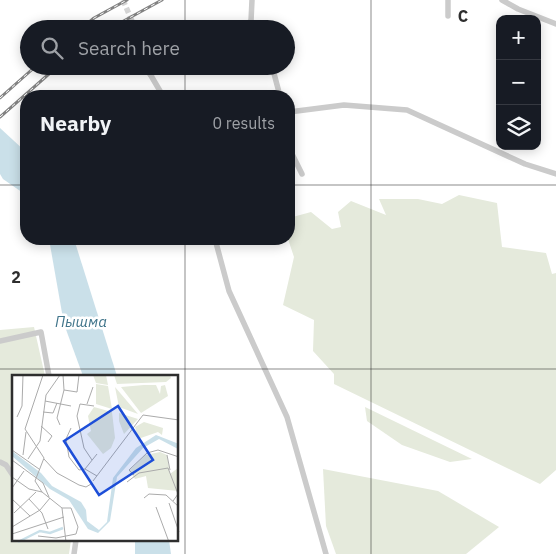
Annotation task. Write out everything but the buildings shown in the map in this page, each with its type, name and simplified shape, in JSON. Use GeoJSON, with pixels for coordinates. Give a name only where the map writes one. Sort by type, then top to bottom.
{"type":"FeatureCollection","features":[{"type":"Feature","properties":{"kind":"street"},"geometry":{"type":"LineString","coordinates":[[251,20],[252,0]]}},
{"type":"Feature","properties":{"kind":"street"},"geometry":{"type":"LineString","coordinates":[[448,0],[448,16]]}},
{"type":"Feature","properties":{"kind":"street"},"geometry":{"type":"LineString","coordinates":[[502,0],[518,9],[556,24]]}},
{"type":"Feature","properties":{"kind":"street"},"geometry":{"type":"LineString","coordinates":[[151,75],[159,90]]}},
{"type":"Feature","properties":{"kind":"street"},"geometry":{"type":"LineString","coordinates":[[274,75],[278,90]]}},
{"type":"Feature","properties":{"kind":"street"},"geometry":{"type":"LineString","coordinates":[[295,111],[344,105],[407,110],[525,164],[556,174]]}},
{"type":"Feature","properties":{"kind":"street"},"geometry":{"type":"LineString","coordinates":[[295,161],[302,174]]}},
{"type":"Feature","properties":{"kind":"street"},"geometry":{"type":"LineString","coordinates":[[217,245],[230,291],[287,417],[326,554]]}},
{"type":"Feature","properties":{"kind":"street"},"geometry":{"type":"LineString","coordinates":[[0,341],[41,332],[49,375]]}},
{"type":"Feature","properties":{"kind":"street"},"geometry":{"type":"LineString","coordinates":[[0,462],[6,465],[12,474]]}},
{"type":"Feature","properties":{"kind":"shaded area"},"geometry":{"type":"Polygon","coordinates":[[[459,195],[497,203],[502,247],[546,253],[552,274],[556,273],[556,470],[540,484],[334,384],[334,374],[313,351],[314,320],[283,305],[294,257],[290,245],[295,245],[295,216],[311,212],[332,229],[341,227],[338,212],[351,201],[386,215],[379,199],[418,199],[442,204],[459,195]]]}},
{"type":"Feature","properties":{"kind":"shaded area"},"geometry":{"type":"Polygon","coordinates":[[[34,327],[45,375],[12,375],[12,542],[71,542],[69,554],[0,554],[0,330],[34,327]]]}},
{"type":"Feature","properties":{"kind":"shaded area"},"geometry":{"type":"Polygon","coordinates":[[[365,407],[472,459],[450,462],[402,445],[367,421],[365,407]]]}},
{"type":"Feature","properties":{"kind":"shaded area"},"geometry":{"type":"Polygon","coordinates":[[[323,469],[438,491],[499,527],[466,554],[336,554],[326,526],[323,469]]]}},
{"type":"Feature","properties":{"kind":"water"},"geometry":{"type":"Polygon","coordinates":[[[0,128],[20,146],[20,191],[3,179],[0,174],[0,128]]]}},
{"type":"Feature","properties":{"kind":"water","name":"Пышма"},"geometry":{"type":"Polygon","coordinates":[[[50,245],[76,245],[117,375],[83,375],[64,324],[50,245]]]}},
{"type":"Feature","properties":{"kind":"water"},"geometry":{"type":"Polygon","coordinates":[[[135,542],[169,542],[171,554],[135,554],[135,542]]]}},
{"type":"Feature","properties":{"kind":"tunnel"},"geometry":{"type":"LineString","coordinates":[[123,0],[132,20]]}},
{"type":"Feature","properties":{"kind":"railway"},"geometry":{"type":"LineString","coordinates":[[92,20],[127,0]]}},
{"type":"Feature","properties":{"kind":"railway"},"geometry":{"type":"LineString","coordinates":[[125,20],[162,0]]}},
{"type":"Feature","properties":{"kind":"railway"},"geometry":{"type":"LineString","coordinates":[[0,98],[26,75]]}},
{"type":"Feature","properties":{"kind":"railway"},"geometry":{"type":"LineString","coordinates":[[31,90],[48,75]]}},
{"type":"Feature","properties":{"kind":"railway"},"geometry":{"type":"LineString","coordinates":[[0,117],[20,99]]}}]}
